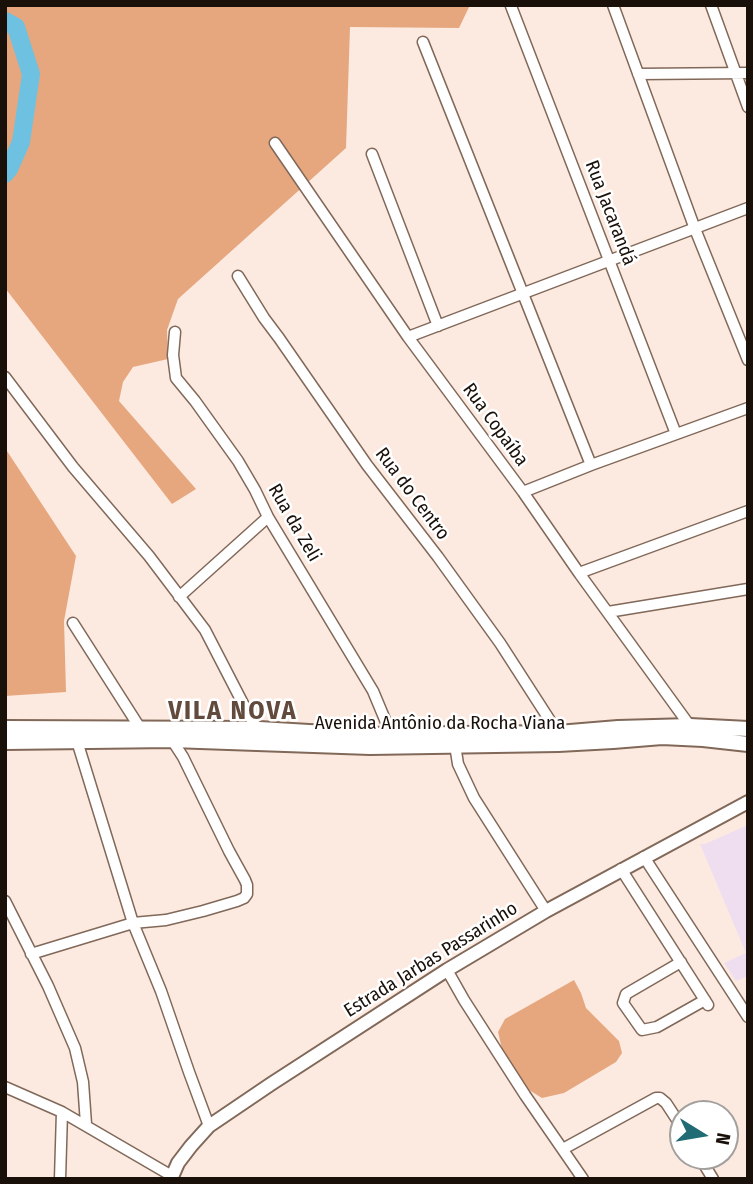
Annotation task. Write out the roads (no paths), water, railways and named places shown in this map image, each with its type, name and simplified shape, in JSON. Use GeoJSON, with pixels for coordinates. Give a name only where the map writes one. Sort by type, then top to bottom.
{"type":"FeatureCollection","features":[{"type":"Feature","properties":{"kind":"main road","name":"Avenida Antônio da Rocha Viana"},"geometry":{"type":"LineString","coordinates":[[5,728],[259,729],[345,734],[558,733],[690,726],[748,729]]}},
{"type":"Feature","properties":{"kind":"main road","name":"Avenida Antônio da Rocha Viana"},"geometry":{"type":"LineString","coordinates":[[5,742],[172,740],[370,747],[558,744],[662,737],[748,744]]}},
{"type":"Feature","properties":{"kind":"street","name":"Rua Jacarandá"},"geometry":{"type":"LineString","coordinates":[[510,5],[676,434]]}},
{"type":"Feature","properties":{"kind":"street"},"geometry":{"type":"LineString","coordinates":[[613,5],[695,229],[748,360]]}},
{"type":"Feature","properties":{"kind":"street"},"geometry":{"type":"LineString","coordinates":[[711,5],[748,107]]}},
{"type":"Feature","properties":{"kind":"street"},"geometry":{"type":"LineString","coordinates":[[423,42],[591,465]]}},
{"type":"Feature","properties":{"kind":"street"},"geometry":{"type":"LineString","coordinates":[[638,74],[748,73]]}},
{"type":"Feature","properties":{"kind":"street","name":"Rua Copaíba"},"geometry":{"type":"LineString","coordinates":[[275,143],[408,337],[523,492],[690,726]]}},
{"type":"Feature","properties":{"kind":"street"},"geometry":{"type":"LineString","coordinates":[[372,154],[438,326]]}},
{"type":"Feature","properties":{"kind":"street"},"geometry":{"type":"LineString","coordinates":[[408,337],[748,208]]}},
{"type":"Feature","properties":{"kind":"street","name":"Rua do Centro"},"geometry":{"type":"LineString","coordinates":[[238,276],[343,432],[500,643],[558,733]]}},
{"type":"Feature","properties":{"kind":"street","name":"Rua da Zeli"},"geometry":{"type":"LineString","coordinates":[[175,332],[173,355],[176,378],[195,401],[255,490],[268,517],[373,691],[391,734]]}},
{"type":"Feature","properties":{"kind":"street"},"geometry":{"type":"LineString","coordinates":[[5,377],[73,467],[141,545],[205,630],[259,729]]}},
{"type":"Feature","properties":{"kind":"street"},"geometry":{"type":"LineString","coordinates":[[523,492],[748,408]]}},
{"type":"Feature","properties":{"kind":"street"},"geometry":{"type":"LineString","coordinates":[[579,573],[748,511]]}},
{"type":"Feature","properties":{"kind":"street"},"geometry":{"type":"LineString","coordinates":[[179,597],[268,517]]}},
{"type":"Feature","properties":{"kind":"street"},"geometry":{"type":"LineString","coordinates":[[608,612],[748,589]]}},
{"type":"Feature","properties":{"kind":"street"},"geometry":{"type":"LineString","coordinates":[[73,623],[140,728]]}},
{"type":"Feature","properties":{"kind":"street"},"geometry":{"type":"LineString","coordinates":[[31,954],[133,923],[166,920],[203,911],[237,901],[247,894],[245,880],[172,740]]}},
{"type":"Feature","properties":{"kind":"street"},"geometry":{"type":"LineString","coordinates":[[77,741],[133,923],[209,1126]]}},
{"type":"Feature","properties":{"kind":"street"},"geometry":{"type":"LineString","coordinates":[[455,745],[458,764],[474,798],[546,911]]}},
{"type":"Feature","properties":{"kind":"street","name":"Estrada Jarbas Passarinho"},"geometry":{"type":"LineString","coordinates":[[171,1177],[191,1146],[209,1126],[271,1084],[447,970],[546,911],[745,805]]}},
{"type":"Feature","properties":{"kind":"street"},"geometry":{"type":"LineString","coordinates":[[644,857],[748,1017]]}},
{"type":"Feature","properties":{"kind":"street"},"geometry":{"type":"LineString","coordinates":[[621,869],[681,962],[706,1002],[657,1027],[642,1030],[623,1003],[626,994],[681,962]]}},
{"type":"Feature","properties":{"kind":"street"},"geometry":{"type":"LineString","coordinates":[[5,901],[48,986],[75,1048],[83,1082],[86,1124]]}},
{"type":"Feature","properties":{"kind":"street"},"geometry":{"type":"LineString","coordinates":[[447,970],[464,1000],[583,1179]]}},
{"type":"Feature","properties":{"kind":"street"},"geometry":{"type":"LineString","coordinates":[[5,1087],[86,1124],[171,1177]]}},
{"type":"Feature","properties":{"kind":"street"},"geometry":{"type":"LineString","coordinates":[[563,1149],[656,1098],[664,1100],[669,1108]]}},
{"type":"Feature","properties":{"kind":"street"},"geometry":{"type":"LineString","coordinates":[[60,1179],[62,1112]]}},
{"type":"Feature","properties":{"kind":"waterway"},"geometry":{"type":"LineString","coordinates":[[5,21],[16,27],[31,74],[21,142],[5,174]]}},
{"type":"Feature","properties":{"kind":"district","name":"VILA NOVA"},"geometry":{"type":"Point","coordinates":[233,712]}}]}
